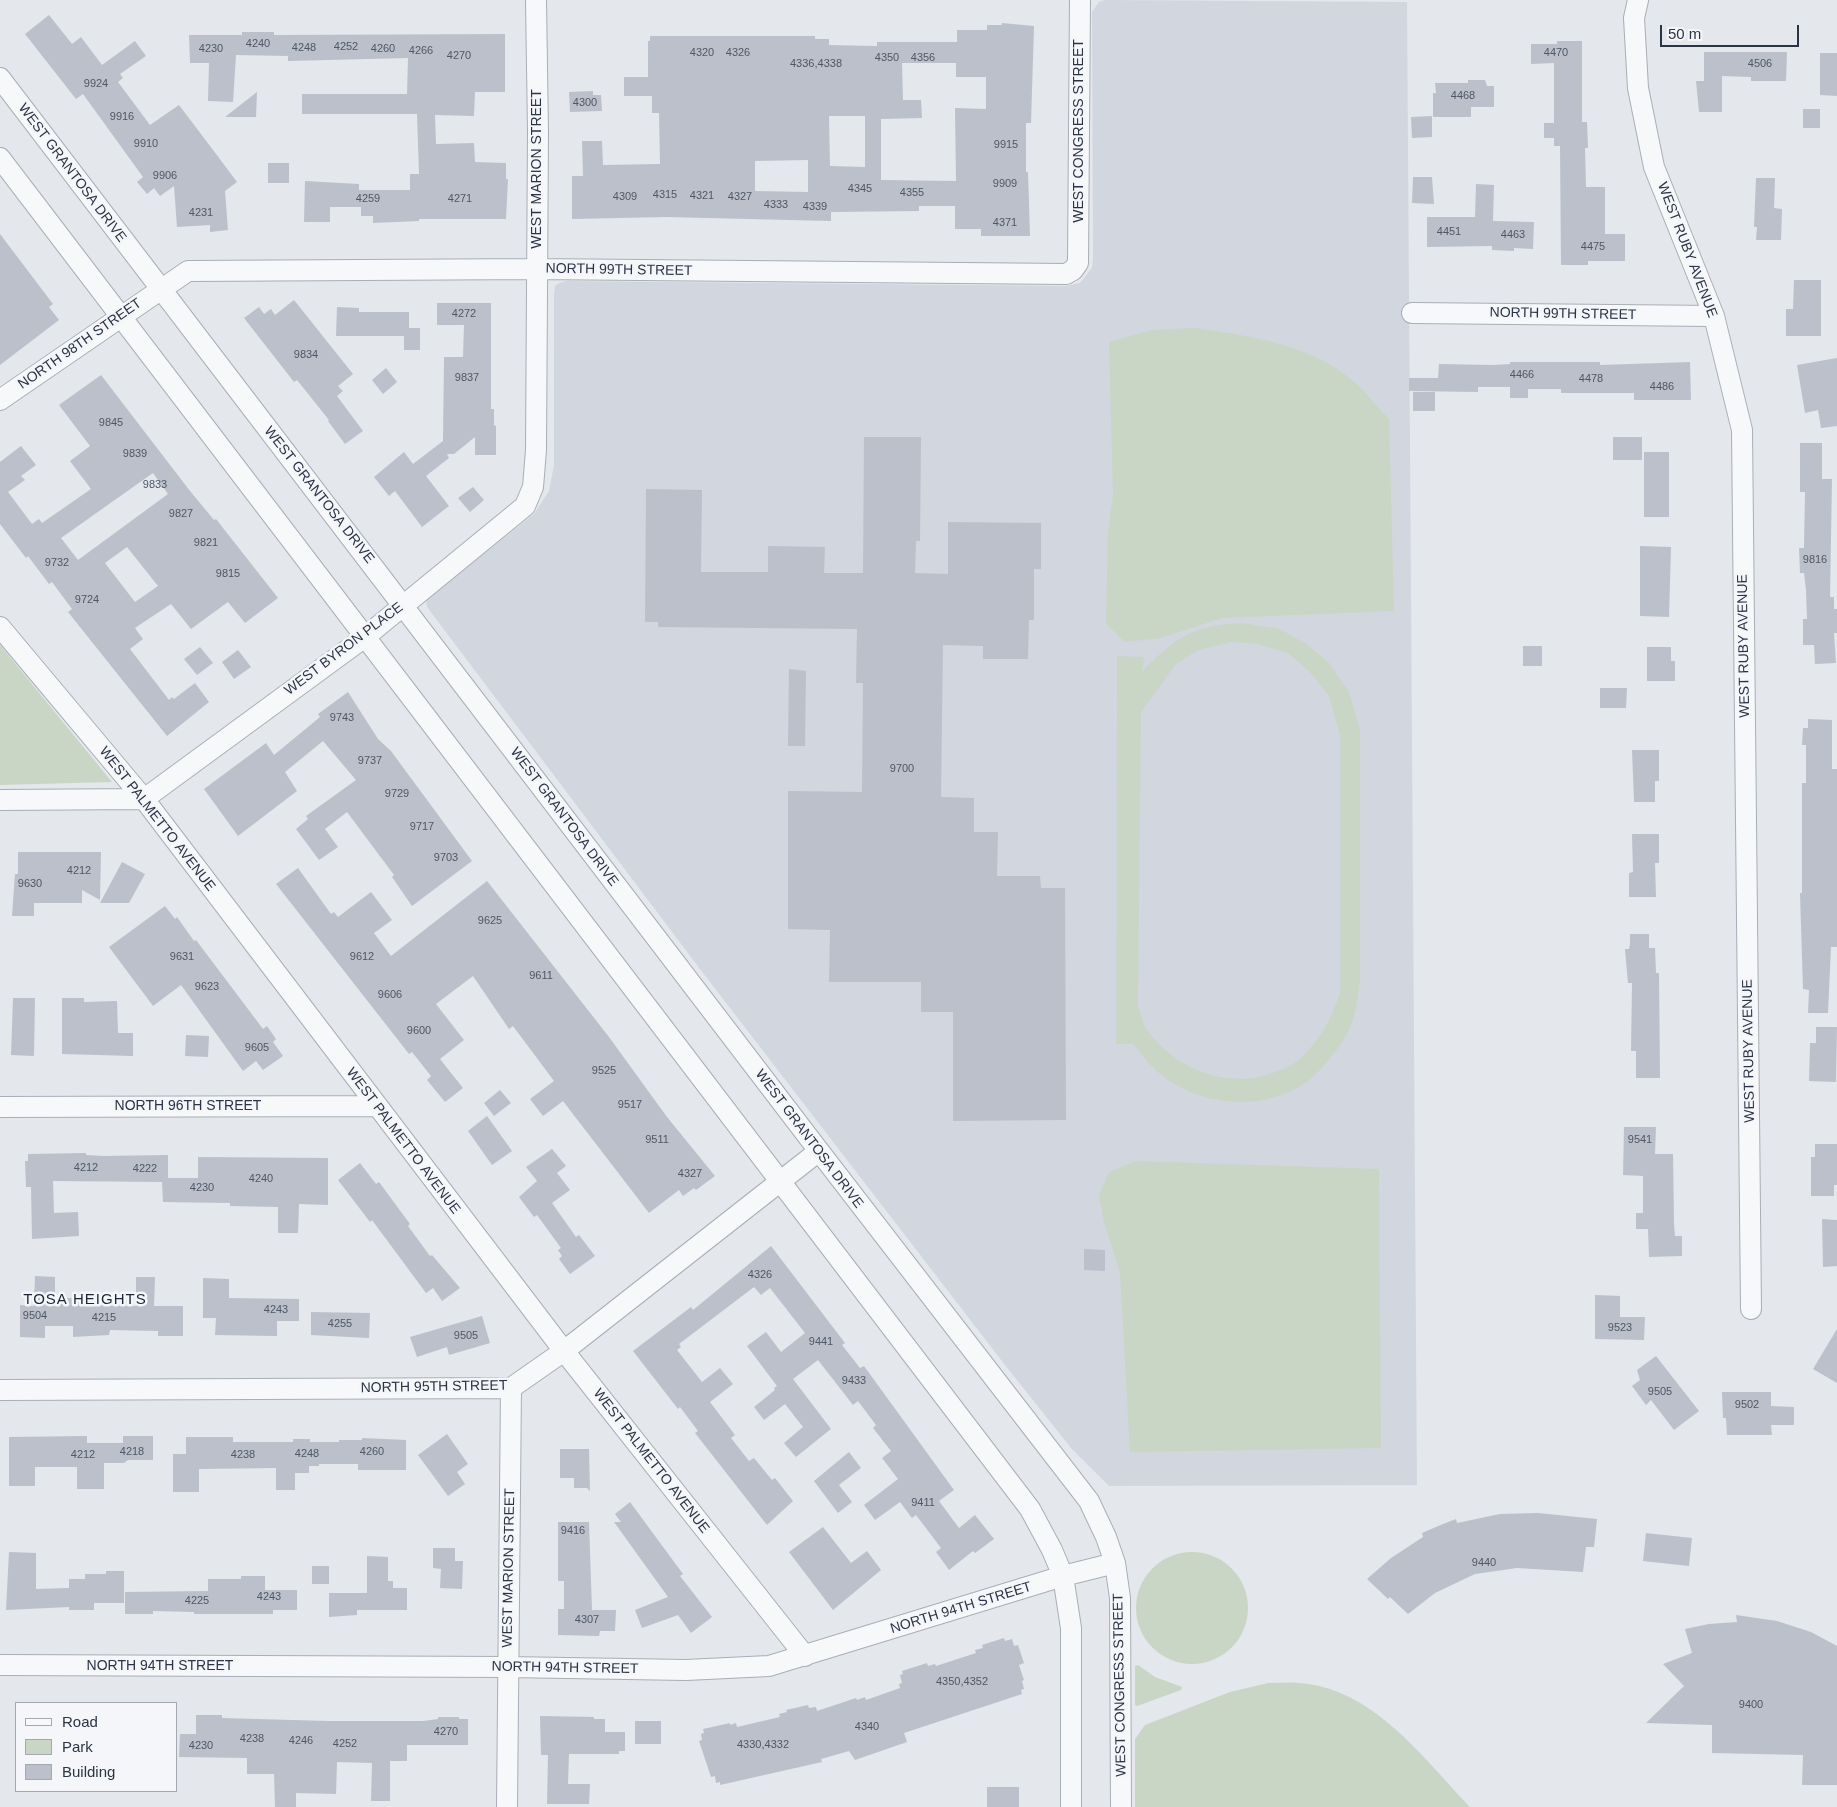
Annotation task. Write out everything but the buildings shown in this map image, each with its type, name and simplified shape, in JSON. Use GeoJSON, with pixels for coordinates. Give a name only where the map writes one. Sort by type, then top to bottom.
{"type":"FeatureCollection","features":[{"type":"Feature","properties":{"kind":"street","name":"WEST MARION STREET"},"geometry":{"type":"LineString","coordinates":[[533,487],[536,450],[538,132],[536,0]]}},
{"type":"Feature","properties":{"kind":"street","name":"WEST CONGRESS STREET"},"geometry":{"type":"LineString","coordinates":[[1078,263],[1080,0]]}},
{"type":"Feature","properties":{"kind":"street","name":"WEST RUBY AVENUE"},"geometry":{"type":"LineString","coordinates":[[1638,0],[1634,18],[1638,88],[1654,167],[1714,316],[1742,430],[1752,1309]]}},
{"type":"Feature","properties":{"kind":"street","name":"WEST GRANTOSA DRIVE"},"geometry":{"type":"LineString","coordinates":[[0,78],[819,1152],[1089,1501],[1106,1537],[1115,1563]]}},
{"type":"Feature","properties":{"kind":"street"},"geometry":{"type":"LineString","coordinates":[[0,158],[1030,1509],[1052,1550],[1063,1576],[1070,1628],[1071,1807]]}},
{"type":"Feature","properties":{"kind":"street","name":"NORTH 99TH STREET"},"geometry":{"type":"LineString","coordinates":[[160,288],[188,270],[536,269],[1066,274],[1073,270],[1078,263]]}},
{"type":"Feature","properties":{"kind":"street","name":"NORTH 98TH STREET"},"geometry":{"type":"LineString","coordinates":[[0,400],[160,288]]}},
{"type":"Feature","properties":{"kind":"street","name":"NORTH 99TH STREET"},"geometry":{"type":"LineString","coordinates":[[1412,313],[1714,316]]}},
{"type":"Feature","properties":{"kind":"street","name":"WEST BYRON PLACE"},"geometry":{"type":"LineString","coordinates":[[144,798],[364,637],[525,506],[533,487]]}},
{"type":"Feature","properties":{"kind":"street","name":"WEST PALMETTO AVENUE"},"geometry":{"type":"LineString","coordinates":[[0,627],[144,798],[376,1106],[564,1351],[805,1656]]}},
{"type":"Feature","properties":{"kind":"street"},"geometry":{"type":"LineString","coordinates":[[0,800],[144,798]]}},
{"type":"Feature","properties":{"kind":"street","name":"NORTH 96TH STREET"},"geometry":{"type":"LineString","coordinates":[[0,1107],[376,1106]]}},
{"type":"Feature","properties":{"kind":"street","name":"NORTH 95TH STREET"},"geometry":{"type":"LineString","coordinates":[[0,1390],[511,1388],[564,1351],[819,1152]]}},
{"type":"Feature","properties":{"kind":"street","name":"WEST MARION STREET"},"geometry":{"type":"LineString","coordinates":[[507,1807],[511,1388]]}},
{"type":"Feature","properties":{"kind":"street","name":"WEST CONGRESS STREET"},"geometry":{"type":"LineString","coordinates":[[1115,1563],[1122,1632],[1121,1807]]}},
{"type":"Feature","properties":{"kind":"street","name":"NORTH 94TH STREET"},"geometry":{"type":"LineString","coordinates":[[0,1665],[507,1667],[686,1670],[769,1666],[1063,1576],[1115,1563]]}},
{"type":"Feature","properties":{"kind":"shaded area"},"geometry":{"type":"Polygon","coordinates":[[[1105,0],[1407,2],[1417,1485],[1109,1486],[1071,1448],[1005,1365],[700,969],[427,607],[426,599],[534,514],[549,491],[554,465],[554,295],[555,286],[559,283],[566,281],[1065,286],[1080,283],[1092,268],[1093,258],[1092,12],[1099,2],[1105,0]]]}},
{"type":"Feature","properties":{"kind":"green space"},"geometry":{"type":"Polygon","coordinates":[[[1194,328],[1257,338],[1297,349],[1316,357],[1335,367],[1352,380],[1389,419],[1394,611],[1222,618],[1161,638],[1125,642],[1106,624],[1108,531],[1113,495],[1109,342],[1152,330],[1194,328]]]}},
{"type":"Feature","properties":{"kind":"green space"},"geometry":{"type":"Polygon","coordinates":[[[1242,623],[1280,629],[1306,644],[1329,663],[1349,692],[1360,730],[1360,979],[1354,1016],[1349,1030],[1341,1043],[1308,1081],[1292,1091],[1274,1097],[1236,1102],[1198,1095],[1180,1087],[1164,1077],[1133,1044],[1116,1044],[1117,656],[1144,657],[1142,671],[1166,649],[1186,635],[1197,630],[1224,624],[1242,623]],[[1232,642],[1198,650],[1175,665],[1141,712],[1138,1006],[1147,1030],[1174,1057],[1206,1073],[1224,1078],[1242,1079],[1260,1077],[1278,1071],[1302,1058],[1326,1026],[1340,993],[1340,735],[1329,696],[1310,672],[1288,653],[1257,644],[1232,642]]]}},
{"type":"Feature","properties":{"kind":"green space"},"geometry":{"type":"Polygon","coordinates":[[[0,645],[112,782],[0,785],[0,645]]]}},
{"type":"Feature","properties":{"kind":"green space"},"geometry":{"type":"Polygon","coordinates":[[[1136,1161],[1379,1169],[1381,1448],[1130,1452],[1120,1272],[1104,1222],[1099,1195],[1109,1172],[1136,1161]]]}},
{"type":"Feature","properties":{"kind":"green space"},"geometry":{"type":"Polygon","coordinates":[[[1192,1552],[1214,1556],[1232,1568],[1244,1586],[1248,1608],[1244,1630],[1232,1648],[1214,1660],[1192,1664],[1170,1660],[1152,1648],[1140,1630],[1136,1608],[1140,1586],[1152,1568],[1170,1556],[1192,1552]]]}},
{"type":"Feature","properties":{"kind":"green space"},"geometry":{"type":"Polygon","coordinates":[[[1138,1665],[1155,1677],[1182,1687],[1181,1690],[1137,1706],[1135,1705],[1135,1666],[1138,1665]]]}},
{"type":"Feature","properties":{"kind":"green space"},"geometry":{"type":"Polygon","coordinates":[[[1268,1683],[1299,1683],[1326,1688],[1350,1698],[1373,1712],[1415,1748],[1470,1807],[1135,1807],[1135,1739],[1145,1725],[1230,1692],[1268,1683]]]}},
{"type":"Feature","properties":{"kind":"district","name":"TOSA HEIGHTS"},"geometry":{"type":"Point","coordinates":[85,1300]}}]}
